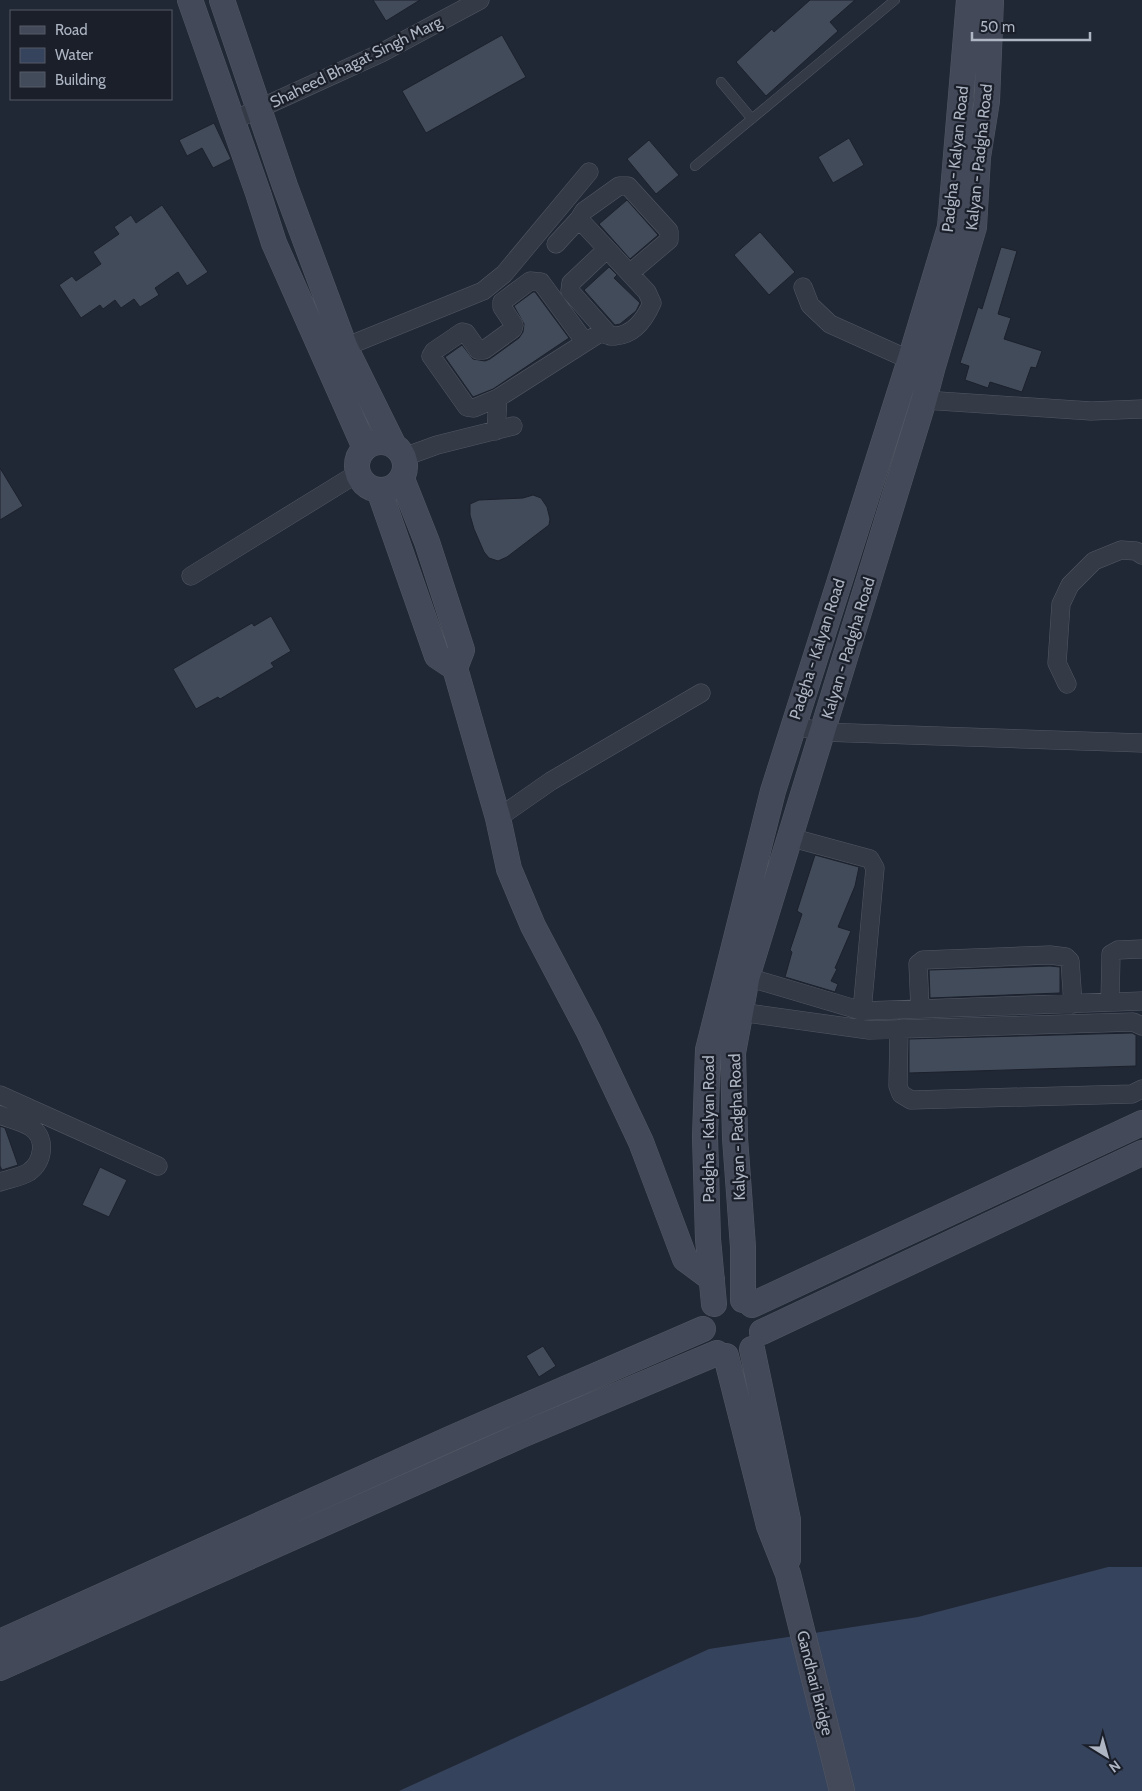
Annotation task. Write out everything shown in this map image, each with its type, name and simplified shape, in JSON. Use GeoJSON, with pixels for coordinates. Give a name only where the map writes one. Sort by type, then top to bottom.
{"type":"FeatureCollection","features":[{"type":"Feature","properties":{"kind":"street"},"geometry":{"type":"LineString","coordinates":[[190,0],[274,243],[365,448]]}},
{"type":"Feature","properties":{"kind":"street"},"geometry":{"type":"LineString","coordinates":[[222,0],[285,186],[345,347],[400,461],[427,542],[462,650],[455,668],[498,818],[510,869],[533,926],[589,1032],[641,1142],[685,1260],[712,1279]]}},
{"type":"Feature","properties":{"kind":"street","name":"Shaheed Bhagat Singh Marg"},"geometry":{"type":"LineString","coordinates":[[232,121],[381,53],[480,0]]}},
{"type":"Feature","properties":{"kind":"street","name":"Padgha - Kalyan Road"},"geometry":{"type":"LineString","coordinates":[[714,1304],[708,1240],[705,1137],[708,1050],[738,972],[773,791],[793,725],[921,363],[962,227],[967,156],[962,98],[980,6]]}},
{"type":"Feature","properties":{"kind":"street","name":"Kalyan - Padgha Road"},"geometry":{"type":"LineString","coordinates":[[967,156],[986,101],[980,6]]}},
{"type":"Feature","properties":{"kind":"street"},"geometry":{"type":"LineString","coordinates":[[962,98],[986,101]]}},
{"type":"Feature","properties":{"kind":"street"},"geometry":{"type":"LineString","coordinates":[[345,347],[483,291],[504,274],[589,172]]}},
{"type":"Feature","properties":{"kind":"street"},"geometry":{"type":"LineString","coordinates":[[556,244],[580,219],[584,211],[619,186],[628,186],[669,231],[668,240],[630,273]]}},
{"type":"Feature","properties":{"kind":"street"},"geometry":{"type":"LineString","coordinates":[[580,219],[647,292],[652,303],[647,315],[632,331],[615,336],[600,333],[498,398],[474,408],[467,407],[431,356],[434,350],[462,332],[466,333],[478,350],[484,350],[513,329],[514,325],[502,307],[502,302],[530,281],[541,282],[585,342]]}},
{"type":"Feature","properties":{"kind":"street"},"geometry":{"type":"LineString","coordinates":[[274,243],[306,242]]}},
{"type":"Feature","properties":{"kind":"street"},"geometry":{"type":"LineString","coordinates":[[607,249],[571,283],[570,292],[610,336]]}},
{"type":"Feature","properties":{"kind":"street"},"geometry":{"type":"LineString","coordinates":[[802,287],[810,305],[830,324],[921,363]]}},
{"type":"Feature","properties":{"kind":"street","name":"Kalyan - Padgha Road"},"geometry":{"type":"LineString","coordinates":[[748,1302],[742,1247],[735,1138],[733,1053],[740,1012],[738,972],[801,800],[924,400],[921,363]]}},
{"type":"Feature","properties":{"kind":"street"},"geometry":{"type":"LineString","coordinates":[[400,461],[379,442],[365,448],[358,460],[358,473],[362,482],[368,487],[379,490],[390,489],[400,461],[437,445],[505,428],[498,398]]}},
{"type":"Feature","properties":{"kind":"street"},"geometry":{"type":"LineString","coordinates":[[924,400],[1091,411],[1142,409]]}},
{"type":"Feature","properties":{"kind":"street"},"geometry":{"type":"LineString","coordinates":[[192,576],[358,473]]}},
{"type":"Feature","properties":{"kind":"street"},"geometry":{"type":"LineString","coordinates":[[379,490],[437,656],[455,668]]}},
{"type":"Feature","properties":{"kind":"street"},"geometry":{"type":"LineString","coordinates":[[1067,684],[1057,663],[1061,604],[1070,584],[1094,561],[1121,550],[1136,551],[1142,555]]}},
{"type":"Feature","properties":{"kind":"street"},"geometry":{"type":"LineString","coordinates":[[426,626],[451,617]]}},
{"type":"Feature","properties":{"kind":"street"},"geometry":{"type":"LineString","coordinates":[[498,818],[551,781],[701,693]]}},
{"type":"Feature","properties":{"kind":"street"},"geometry":{"type":"LineString","coordinates":[[793,725],[822,732],[1142,743]]}},
{"type":"Feature","properties":{"kind":"street"},"geometry":{"type":"LineString","coordinates":[[773,791],[801,800]]}},
{"type":"Feature","properties":{"kind":"street"},"geometry":{"type":"LineString","coordinates":[[789,836],[870,859],[876,868],[862,1011]]}},
{"type":"Feature","properties":{"kind":"street"},"geometry":{"type":"LineString","coordinates":[[1110,1002],[1110,954],[1118,950],[1142,949]]}},
{"type":"Feature","properties":{"kind":"street"},"geometry":{"type":"LineString","coordinates":[[920,1009],[918,964],[922,960],[1050,955],[1066,957],[1070,961],[1073,1004]]}},
{"type":"Feature","properties":{"kind":"street"},"geometry":{"type":"LineString","coordinates":[[738,972],[862,1011],[1142,1001]]}},
{"type":"Feature","properties":{"kind":"street"},"geometry":{"type":"LineString","coordinates":[[740,1012],[870,1030],[1133,1022],[1142,1026]]}},
{"type":"Feature","properties":{"kind":"street"},"geometry":{"type":"LineString","coordinates":[[900,1029],[898,1086],[901,1094],[911,1100],[1132,1094],[1142,1089]]}},
{"type":"Feature","properties":{"kind":"street"},"geometry":{"type":"LineString","coordinates":[[0,1095],[33,1119],[41,1142],[41,1154],[37,1164],[24,1174],[0,1182]]}},
{"type":"Feature","properties":{"kind":"street"},"geometry":{"type":"LineString","coordinates":[[0,1115],[33,1119],[158,1166]]}},
{"type":"Feature","properties":{"kind":"street"},"geometry":{"type":"LineString","coordinates":[[748,1302],[1142,1123]]}},
{"type":"Feature","properties":{"kind":"street"},"geometry":{"type":"LineString","coordinates":[[788,1574],[788,1520],[757,1341],[762,1322],[758,1312],[748,1302],[733,1298],[724,1299],[714,1304],[708,1310],[704,1319],[703,1329],[704,1338],[709,1346],[721,1355],[735,1357],[744,1354],[757,1341],[1142,1153]]}},
{"type":"Feature","properties":{"kind":"street"},"geometry":{"type":"LineString","coordinates":[[0,1642],[454,1437],[703,1329]]}},
{"type":"Feature","properties":{"kind":"street"},"geometry":{"type":"LineString","coordinates":[[721,1355],[769,1526],[788,1574]]}},
{"type":"Feature","properties":{"kind":"street"},"geometry":{"type":"LineString","coordinates":[[0,1668],[522,1436],[721,1355]]}},
{"type":"Feature","properties":{"kind":"street","name":"Gandhari Bridge"},"geometry":{"type":"LineString","coordinates":[[788,1574],[842,1791]]}},
{"type":"Feature","properties":{"kind":"lane"},"geometry":{"type":"LineString","coordinates":[[696,166],[895,0]]}},
{"type":"Feature","properties":{"kind":"lane"},"geometry":{"type":"LineString","coordinates":[[721,82],[752,119]]}},
{"type":"Feature","properties":{"kind":"water"},"geometry":{"type":"Polygon","coordinates":[[[1108,1567],[1142,1567],[1142,1791],[399,1791],[709,1649],[918,1617],[1108,1567]]]}},
{"type":"Feature","properties":{"kind":"building"},"geometry":{"type":"Polygon","coordinates":[[[373,0],[420,0],[386,21],[373,0]]]}},
{"type":"Feature","properties":{"kind":"building"},"geometry":{"type":"Polygon","coordinates":[[[810,0],[855,0],[830,22],[838,31],[766,96],[736,62],[772,29],[774,32],[810,0]]]}},
{"type":"Feature","properties":{"kind":"building"},"geometry":{"type":"Polygon","coordinates":[[[502,35],[526,77],[426,133],[402,91],[502,35]]]}},
{"type":"Feature","properties":{"kind":"building"},"geometry":{"type":"Polygon","coordinates":[[[214,123],[231,159],[213,168],[202,148],[187,156],[179,140],[214,123]]]}},
{"type":"Feature","properties":{"kind":"building"},"geometry":{"type":"Polygon","coordinates":[[[849,138],[864,165],[833,183],[818,157],[849,138]]]}},
{"type":"Feature","properties":{"kind":"building"},"geometry":{"type":"Polygon","coordinates":[[[649,140],[679,175],[656,194],[627,159],[649,140]]]}},
{"type":"Feature","properties":{"kind":"building"},"geometry":{"type":"Polygon","coordinates":[[[627,200],[658,235],[630,259],[599,224],[627,200]]]}},
{"type":"Feature","properties":{"kind":"building"},"geometry":{"type":"Polygon","coordinates":[[[162,205],[208,272],[187,286],[178,272],[155,288],[159,295],[140,307],[134,299],[121,308],[115,300],[103,309],[100,305],[81,318],[59,285],[72,276],[76,281],[101,264],[93,252],[119,234],[114,227],[131,215],[136,223],[162,205]]]}},
{"type":"Feature","properties":{"kind":"building"},"geometry":{"type":"Polygon","coordinates":[[[760,232],[795,272],[769,295],[734,255],[760,232]]]}},
{"type":"Feature","properties":{"kind":"building"},"geometry":{"type":"Polygon","coordinates":[[[1001,247],[1017,251],[998,314],[1011,318],[1004,339],[1042,351],[1036,368],[1031,367],[1022,392],[990,382],[988,388],[965,380],[969,366],[960,363],[978,307],[982,309],[1001,247]]]}},
{"type":"Feature","properties":{"kind":"building"},"geometry":{"type":"Polygon","coordinates":[[[609,267],[617,275],[614,278],[640,303],[636,311],[620,324],[615,325],[584,290],[609,267]]]}},
{"type":"Feature","properties":{"kind":"building"},"geometry":{"type":"Polygon","coordinates":[[[535,292],[569,338],[493,389],[473,397],[445,357],[462,345],[473,359],[485,361],[519,338],[523,332],[524,324],[514,306],[535,292]]]}},
{"type":"Feature","properties":{"kind":"building"},"geometry":{"type":"Polygon","coordinates":[[[0,468],[23,506],[0,520],[0,468]]]}},
{"type":"Feature","properties":{"kind":"building"},"geometry":{"type":"Polygon","coordinates":[[[533,495],[541,498],[547,507],[550,519],[549,525],[507,557],[498,561],[489,558],[484,552],[474,529],[470,515],[470,504],[479,500],[523,498],[533,495]]]}},
{"type":"Feature","properties":{"kind":"building"},"geometry":{"type":"Polygon","coordinates":[[[271,616],[291,651],[271,663],[274,667],[220,699],[218,697],[196,709],[173,669],[252,623],[254,626],[271,616]]]}},
{"type":"Feature","properties":{"kind":"building"},"geometry":{"type":"Polygon","coordinates":[[[815,855],[859,867],[855,886],[838,927],[851,931],[831,981],[838,984],[835,992],[785,977],[792,952],[790,950],[802,914],[797,911],[815,855]]]}},
{"type":"Feature","properties":{"kind":"building"},"geometry":{"type":"Polygon","coordinates":[[[1060,967],[1060,993],[930,998],[929,970],[1060,967]]]}},
{"type":"Feature","properties":{"kind":"building"},"geometry":{"type":"Polygon","coordinates":[[[1132,1033],[1136,1035],[1136,1066],[909,1073],[909,1039],[1132,1033]]]}},
{"type":"Feature","properties":{"kind":"building"},"geometry":{"type":"Polygon","coordinates":[[[0,1126],[5,1128],[18,1165],[2,1170],[0,1166],[0,1126]]]}},
{"type":"Feature","properties":{"kind":"building"},"geometry":{"type":"Polygon","coordinates":[[[100,1167],[127,1180],[109,1217],[82,1205],[100,1167]]]}},
{"type":"Feature","properties":{"kind":"building"},"geometry":{"type":"Polygon","coordinates":[[[543,1346],[556,1366],[539,1377],[526,1356],[543,1346]]]}}]}
